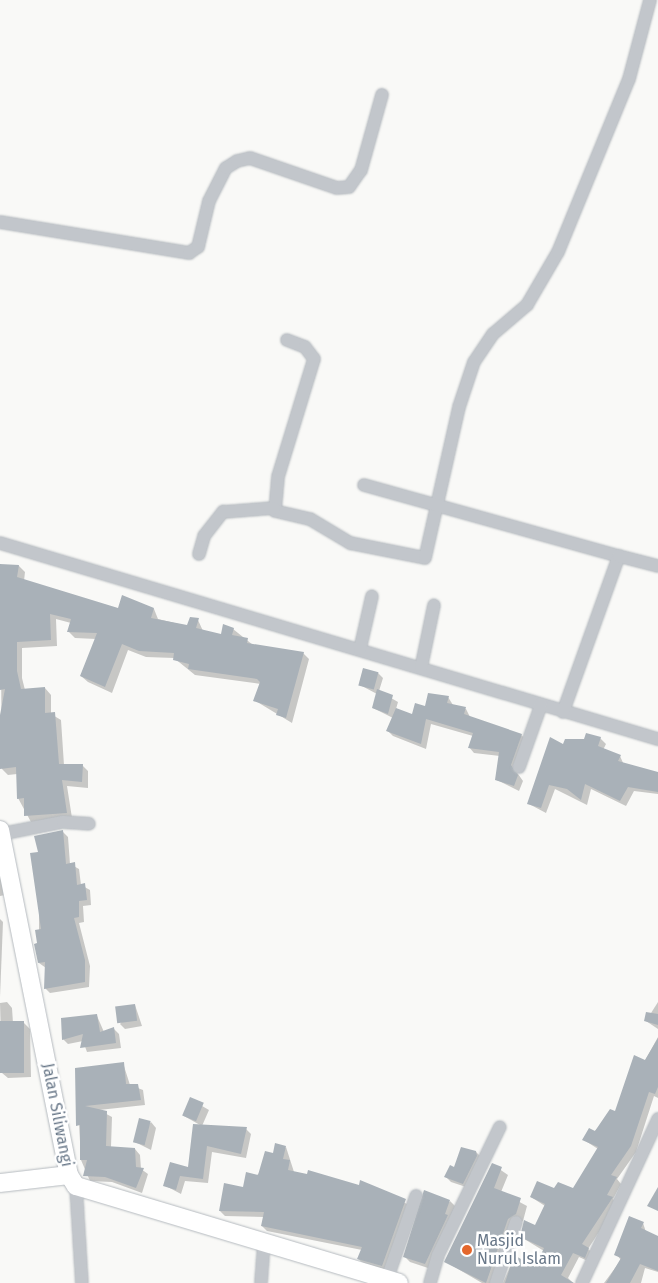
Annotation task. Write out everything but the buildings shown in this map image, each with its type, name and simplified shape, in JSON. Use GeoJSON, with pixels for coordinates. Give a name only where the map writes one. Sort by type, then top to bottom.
{"type":"FeatureCollection","features":[{"type":"Feature","properties":{"kind":"main road","name":"Jalan Siliwangi"},"geometry":{"type":"LineString","coordinates":[[0,832],[73,1180],[264,1242],[393,1281]]}},
{"type":"Feature","properties":{"kind":"main road"},"geometry":{"type":"LineString","coordinates":[[0,1183],[73,1180]]}},
{"type":"Feature","properties":{"kind":"street"},"geometry":{"type":"LineString","coordinates":[[198,554],[204,536],[223,512],[274,508],[310,518],[350,543],[421,560],[428,553],[459,407],[474,362],[481,348],[527,305],[558,252],[629,79],[650,0]]}},
{"type":"Feature","properties":{"kind":"street"},"geometry":{"type":"LineString","coordinates":[[0,222],[190,253],[198,247],[209,201],[226,168],[237,161],[250,158],[337,188],[349,187],[361,170],[382,95]]}},
{"type":"Feature","properties":{"kind":"street"},"geometry":{"type":"LineString","coordinates":[[274,508],[278,477],[314,359],[305,347],[286,340]]}},
{"type":"Feature","properties":{"kind":"street"},"geometry":{"type":"LineString","coordinates":[[364,485],[439,504],[658,566]]}},
{"type":"Feature","properties":{"kind":"street"},"geometry":{"type":"LineString","coordinates":[[0,543],[658,739]]}},
{"type":"Feature","properties":{"kind":"street"},"geometry":{"type":"LineString","coordinates":[[563,712],[619,556]]}},
{"type":"Feature","properties":{"kind":"street"},"geometry":{"type":"LineString","coordinates":[[360,649],[372,596]]}},
{"type":"Feature","properties":{"kind":"street"},"geometry":{"type":"LineString","coordinates":[[421,668],[434,605]]}},
{"type":"Feature","properties":{"kind":"street"},"geometry":{"type":"LineString","coordinates":[[520,767],[541,705]]}},
{"type":"Feature","properties":{"kind":"street"},"geometry":{"type":"LineString","coordinates":[[0,832],[63,822],[90,824]]}},
{"type":"Feature","properties":{"kind":"street"},"geometry":{"type":"LineString","coordinates":[[582,1283],[658,1119]]}},
{"type":"Feature","properties":{"kind":"street"},"geometry":{"type":"LineString","coordinates":[[430,1283],[438,1255],[500,1127]]}},
{"type":"Feature","properties":{"kind":"street"},"geometry":{"type":"LineString","coordinates":[[73,1180],[82,1283]]}},
{"type":"Feature","properties":{"kind":"street"},"geometry":{"type":"LineString","coordinates":[[393,1281],[416,1196]]}},
{"type":"Feature","properties":{"kind":"street"},"geometry":{"type":"LineString","coordinates":[[496,1283],[516,1222]]}},
{"type":"Feature","properties":{"kind":"street"},"geometry":{"type":"LineString","coordinates":[[261,1283],[264,1242]]}},
{"type":"Feature","properties":{"kind":"place","name":"Masjid Nurul Islam"},"geometry":{"type":"Point","coordinates":[467,1250]}}]}
